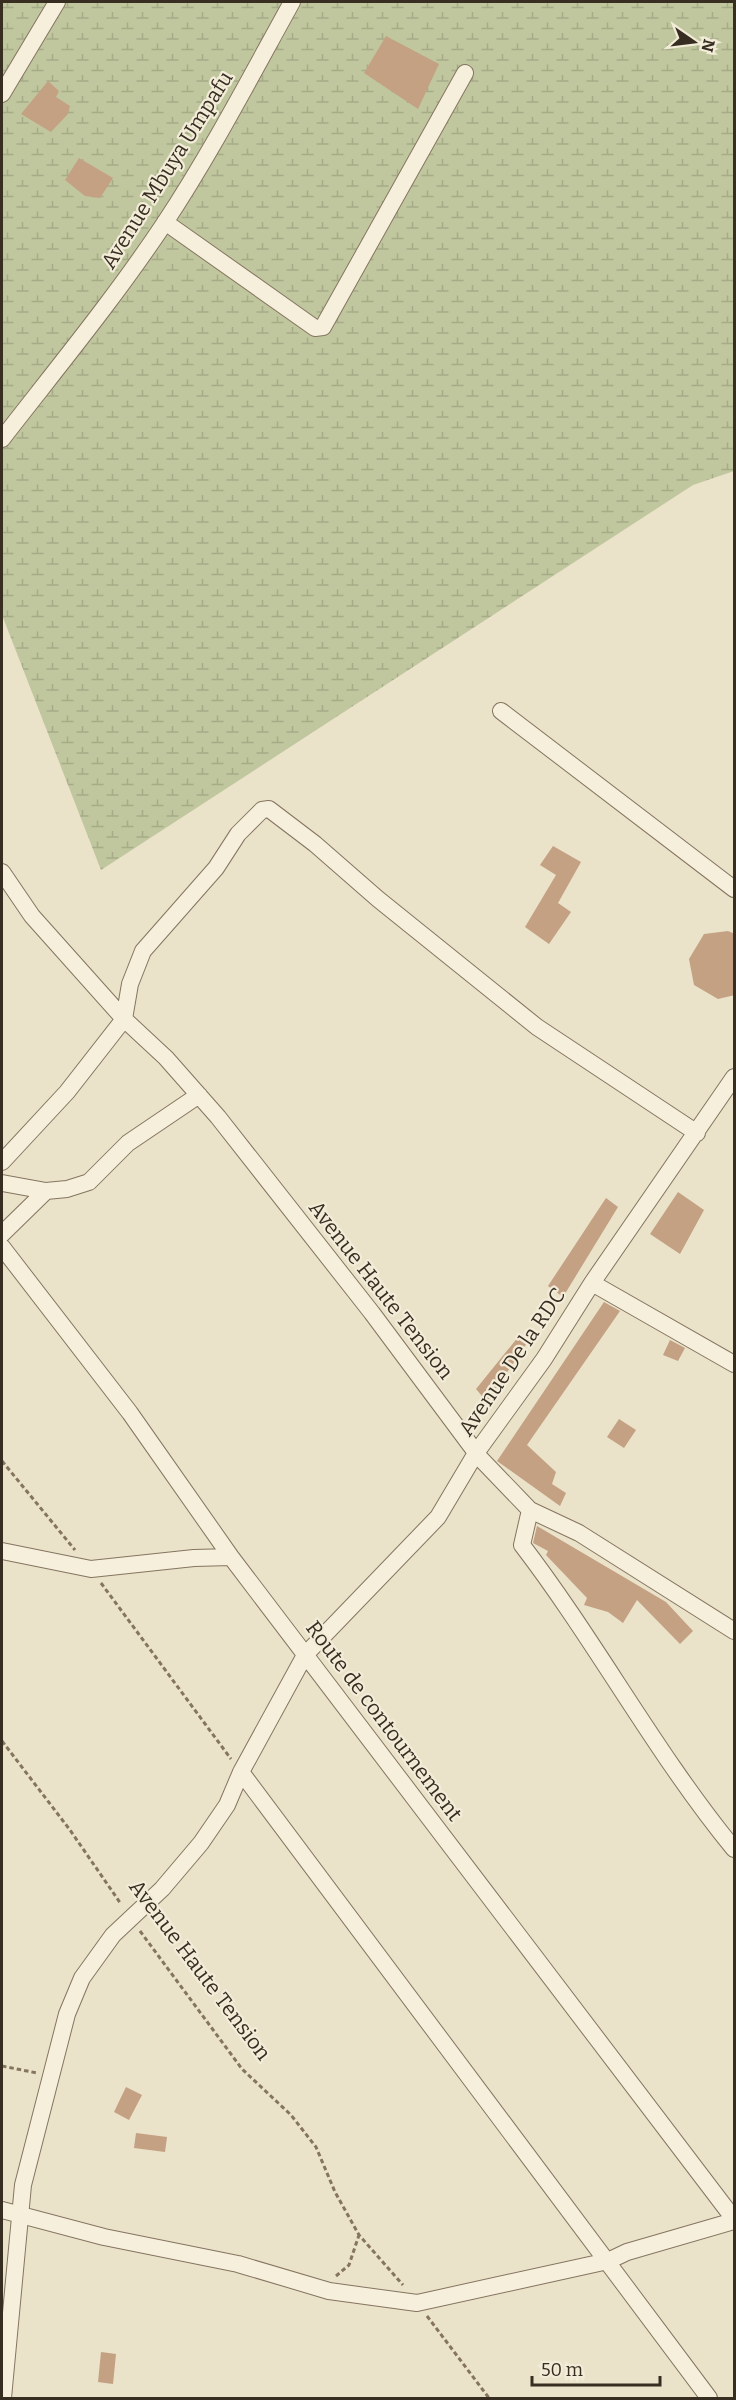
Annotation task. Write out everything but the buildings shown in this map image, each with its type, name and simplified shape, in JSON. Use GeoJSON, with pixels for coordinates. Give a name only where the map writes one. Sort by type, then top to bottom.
{"type":"FeatureCollection","features":[{"type":"Feature","properties":{"kind":"street"},"geometry":{"type":"LineString","coordinates":[[2,94],[57,2]]}},
{"type":"Feature","properties":{"kind":"street","name":"Avenue Mbuya Umpafu"},"geometry":{"type":"LineString","coordinates":[[2,439],[120,287],[165,222],[222,128],[292,2]]}},
{"type":"Feature","properties":{"kind":"street"},"geometry":{"type":"LineString","coordinates":[[165,222],[315,328],[323,327],[465,73]]}},
{"type":"Feature","properties":{"kind":"street"},"geometry":{"type":"LineString","coordinates":[[501,711],[735,889]]}},
{"type":"Feature","properties":{"kind":"street"},"geometry":{"type":"LineString","coordinates":[[2,1162],[67,1092],[124,1019],[130,984],[143,951],[216,868],[238,834],[262,810],[269,809],[315,844],[378,899],[537,1027],[697,1133]]}},
{"type":"Feature","properties":{"kind":"street","name":"Avenue Haute Tension"},"geometry":{"type":"LineString","coordinates":[[2,872],[32,916],[124,1019],[166,1058],[199,1095],[372,1313],[476,1453],[530,1510]]}},
{"type":"Feature","properties":{"kind":"street","name":"Avenue De la RDC"},"geometry":{"type":"LineString","coordinates":[[3,2398],[23,2185],[67,2014],[82,1978],[112,1935],[162,1889],[201,1843],[227,1804],[241,1772],[305,1655],[438,1517],[476,1453],[544,1359],[592,1283],[735,1077]]}},
{"type":"Feature","properties":{"kind":"street"},"geometry":{"type":"LineString","coordinates":[[2,1183],[45,1191],[67,1189],[88,1182],[128,1143],[199,1095]]}},
{"type":"Feature","properties":{"kind":"street"},"geometry":{"type":"LineString","coordinates":[[2,1234],[45,1191]]}},
{"type":"Feature","properties":{"kind":"street","name":"Route de contournement"},"geometry":{"type":"LineString","coordinates":[[2,1247],[130,1413],[231,1557],[735,2220]]}},
{"type":"Feature","properties":{"kind":"street"},"geometry":{"type":"LineString","coordinates":[[592,1283],[735,1364]]}},
{"type":"Feature","properties":{"kind":"street"},"geometry":{"type":"LineString","coordinates":[[735,1631],[579,1533],[530,1510],[522,1545],[634,1706],[696,1802],[735,1849]]}},
{"type":"Feature","properties":{"kind":"street"},"geometry":{"type":"LineString","coordinates":[[2,1551],[91,1569],[231,1557]]}},
{"type":"Feature","properties":{"kind":"street"},"geometry":{"type":"LineString","coordinates":[[241,1772],[709,2398]]}},
{"type":"Feature","properties":{"kind":"street"},"geometry":{"type":"LineString","coordinates":[[2,2210],[104,2237],[238,2264],[329,2291],[417,2303],[608,2261],[627,2252],[735,2220]]}},
{"type":"Feature","properties":{"kind":"path"},"geometry":{"type":"LineString","coordinates":[[2,1461],[91,1569],[241,1772]]}},
{"type":"Feature","properties":{"kind":"path","name":"Avenue Haute Tension"},"geometry":{"type":"LineString","coordinates":[[2,1741],[70,1830],[130,1917],[242,2069],[291,2115],[316,2147],[335,2192],[359,2235],[417,2303],[489,2398]]}},
{"type":"Feature","properties":{"kind":"path"},"geometry":{"type":"LineString","coordinates":[[2,2066],[50,2075]]}},
{"type":"Feature","properties":{"kind":"path"},"geometry":{"type":"LineString","coordinates":[[329,2291],[336,2275],[349,2265],[359,2235]]}},
{"type":"Feature","properties":{"kind":"green space"},"geometry":{"type":"Polygon","coordinates":[[[2,2],[734,2],[734,471],[693,485],[101,870],[2,615],[2,2]]]}}]}
